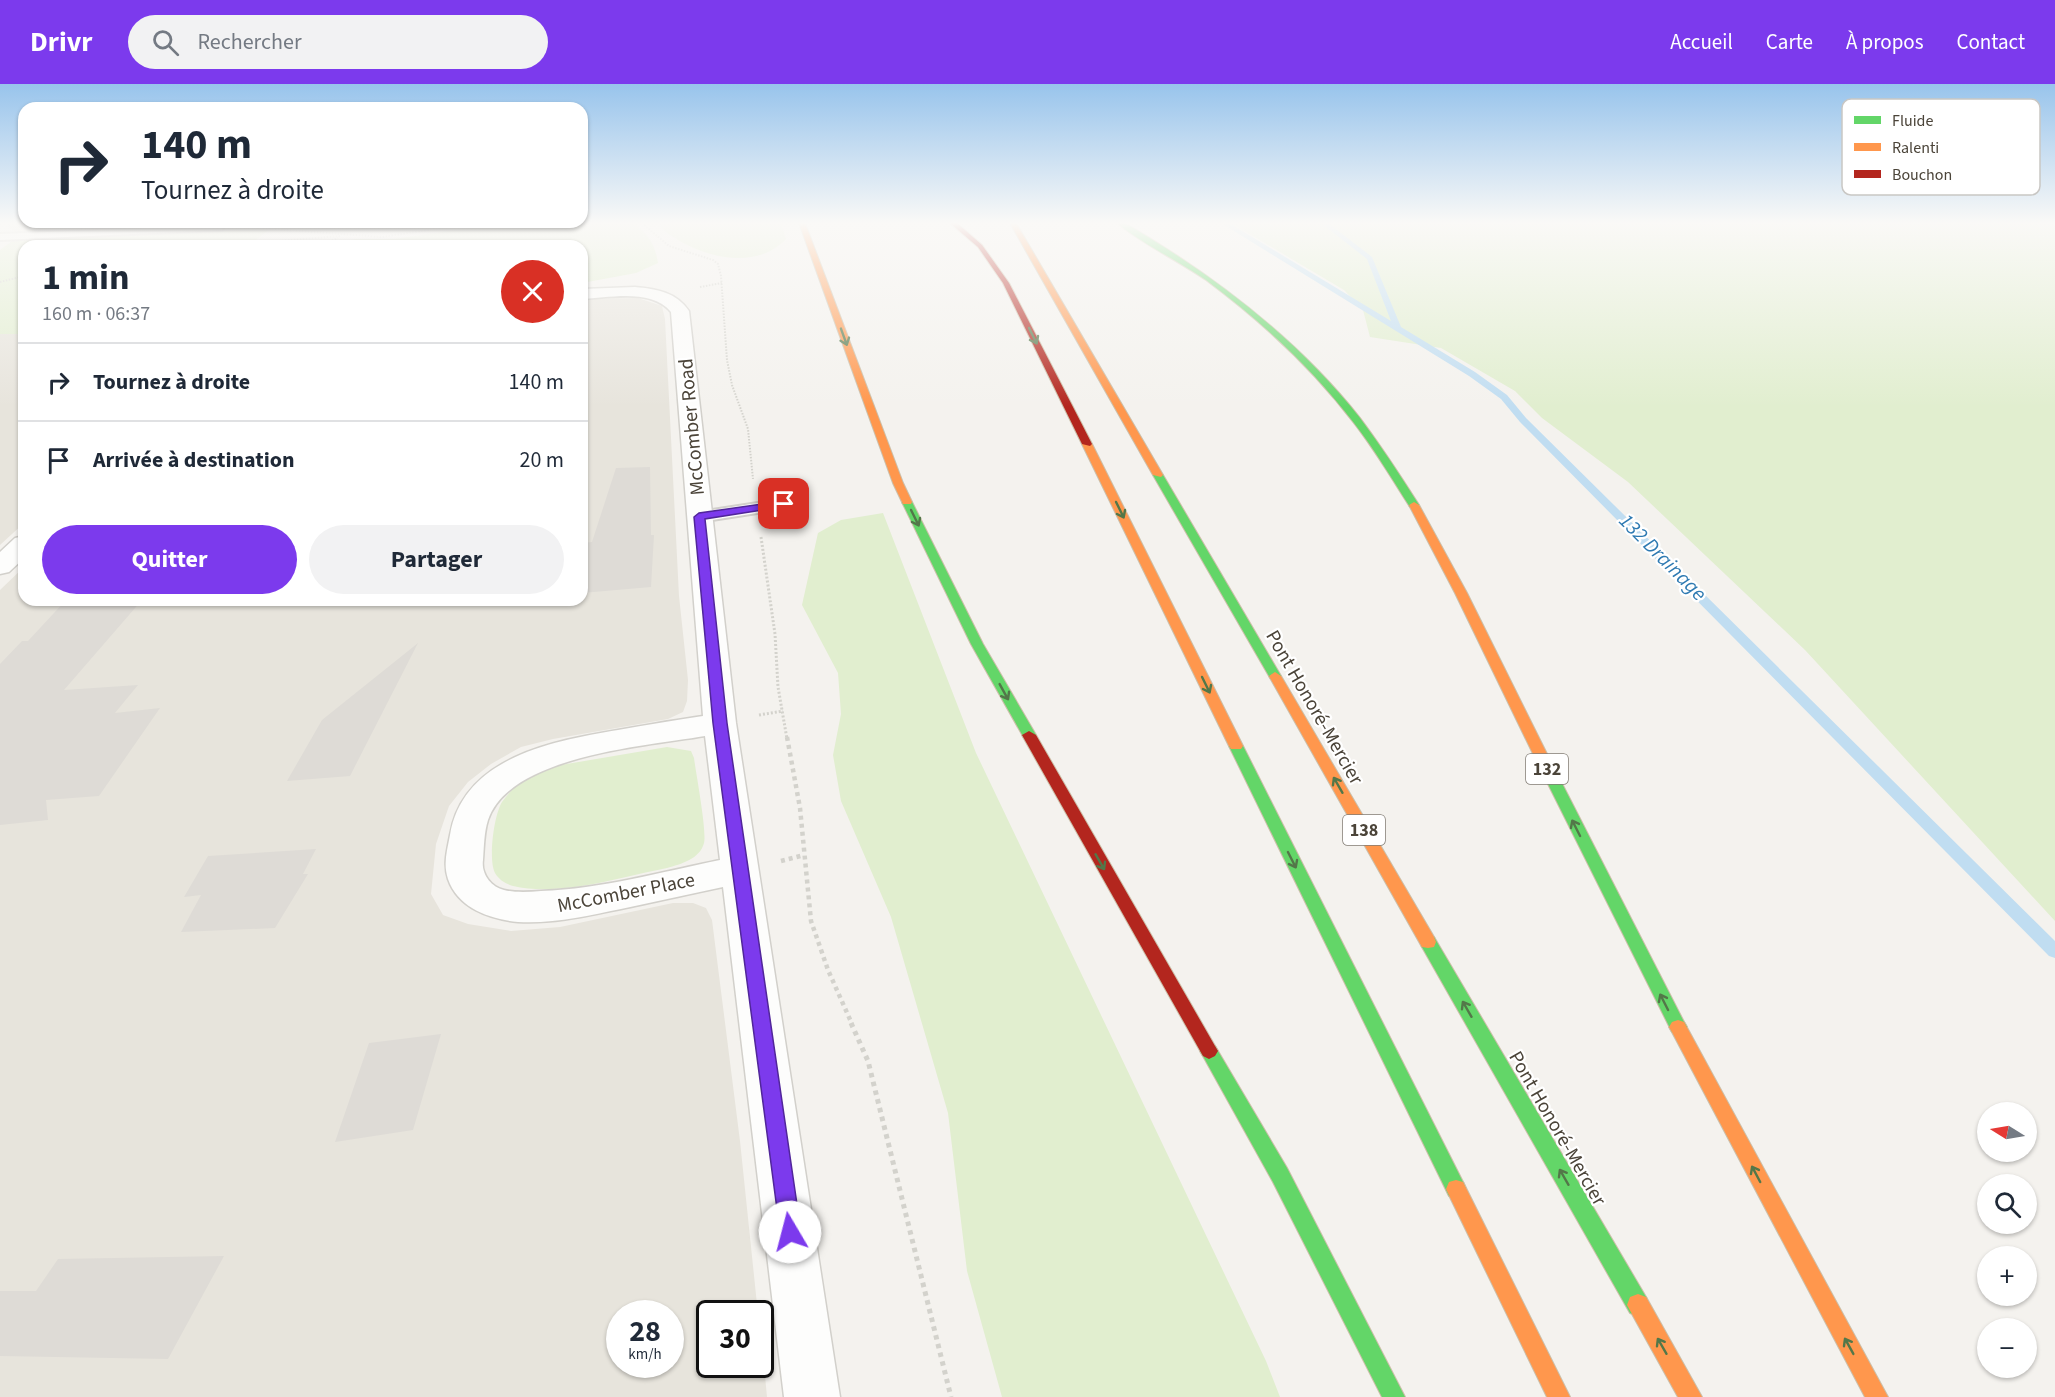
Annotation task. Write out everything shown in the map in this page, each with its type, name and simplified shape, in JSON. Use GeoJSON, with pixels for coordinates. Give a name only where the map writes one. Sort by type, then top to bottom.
{"type":"FeatureCollection","features":[{"type":"Feature","properties":{"kind":"highway"},"geometry":{"type":"LineString","coordinates":[[825,284],[898,483],[977,644],[1280,1175],[1394,1397]]}},
{"type":"Feature","properties":{"kind":"highway"},"geometry":{"type":"LineString","coordinates":[[1007,284],[1559,1397]]}},
{"type":"Feature","properties":{"kind":"highway","name":"Pont Honoré-Mercier"},"geometry":{"type":"LineString","coordinates":[[1049,284],[1691,1397]]}},
{"type":"Feature","properties":{"kind":"highway","name":"132"},"geometry":{"type":"LineString","coordinates":[[1214,284],[1301,356],[1364,429],[1409,496],[1455,580],[1570,818],[1675,1022],[1877,1397]]}},
{"type":"Feature","properties":{"kind":"street","name":"McComber Road"},"geometry":{"type":"LineString","coordinates":[[588,294],[647,294],[668,299],[680,311],[720,723],[812,1397]]}},
{"type":"Feature","properties":{"kind":"street"},"geometry":{"type":"LineString","coordinates":[[0,566],[18,550]]}},
{"type":"Feature","properties":{"kind":"street","name":"McComber Place"},"geometry":{"type":"LineString","coordinates":[[720,723],[570,749],[540,758],[519,768],[498,783],[481,800],[470,820],[463,867],[469,884],[482,897],[499,904],[519,907],[571,905],[739,870]]}},
{"type":"Feature","properties":{"kind":"lane"},"geometry":{"type":"LineString","coordinates":[[699,517],[784,504]]}},
{"type":"Feature","properties":{"kind":"path"},"geometry":{"type":"LineString","coordinates":[[722,284],[727,360],[732,385],[748,429],[752,452],[755,508],[761,531],[778,687],[800,808],[811,921],[828,970],[868,1061],[951,1397]]}},
{"type":"Feature","properties":{"kind":"shaded area"},"geometry":{"type":"Polygon","coordinates":[[[638,298],[662,306],[665,319],[679,596],[688,680],[687,701],[683,712],[668,719],[553,739],[521,747],[491,764],[468,782],[449,806],[436,844],[431,894],[443,915],[468,924],[511,931],[560,927],[673,903],[693,903],[706,908],[712,920],[740,1141],[757,1300],[696,1300],[696,1378],[765,1378],[767,1397],[0,1397],[0,590],[18,573],[18,606],[588,606],[588,299],[638,298]]]}},
{"type":"Feature","properties":{"kind":"shaded area"},"geometry":{"type":"Polygon","coordinates":[[[0,334],[18,334],[18,528],[0,545],[0,334]]]}},
{"type":"Feature","properties":{"kind":"green space"},"geometry":{"type":"Polygon","coordinates":[[[0,284],[18,284],[18,334],[0,334],[0,284]]]}},
{"type":"Feature","properties":{"kind":"green space"},"geometry":{"type":"Polygon","coordinates":[[[1334,284],[2055,284],[2055,921],[1805,650],[1628,482],[1542,418],[1515,391],[1441,348],[1370,337],[1363,310],[1344,290],[1334,284]]]}},
{"type":"Feature","properties":{"kind":"green space"},"geometry":{"type":"Polygon","coordinates":[[[883,513],[976,753],[1266,1361],[1280,1397],[1002,1397],[967,1271],[948,1113],[891,917],[841,801],[833,755],[841,714],[838,673],[802,605],[818,533],[841,520],[883,513]]]}},
{"type":"Feature","properties":{"kind":"green space"},"geometry":{"type":"Polygon","coordinates":[[[667,747],[691,751],[694,758],[705,837],[702,849],[694,857],[667,868],[570,888],[531,889],[513,886],[503,881],[495,873],[492,858],[493,837],[499,808],[512,790],[523,781],[549,767],[667,747]]]}},
{"type":"Feature","properties":{"kind":"building"},"geometry":{"type":"Polygon","coordinates":[[[650,467],[651,535],[654,535],[651,587],[588,592],[588,542],[592,542],[616,468],[650,467]]]}},
{"type":"Feature","properties":{"kind":"building"},"geometry":{"type":"Polygon","coordinates":[[[60,606],[137,606],[64,690],[138,685],[115,713],[160,708],[99,796],[46,800],[48,820],[0,825],[0,664],[22,641],[28,641],[60,606]]]}},
{"type":"Feature","properties":{"kind":"building"},"geometry":{"type":"Polygon","coordinates":[[[418,643],[350,776],[287,781],[322,720],[418,643]]]}},
{"type":"Feature","properties":{"kind":"building"},"geometry":{"type":"Polygon","coordinates":[[[316,849],[303,874],[308,874],[275,928],[181,932],[201,895],[184,897],[208,856],[316,849]]]}},
{"type":"Feature","properties":{"kind":"building"},"geometry":{"type":"Polygon","coordinates":[[[441,1034],[413,1130],[335,1142],[369,1043],[441,1034]]]}},
{"type":"Feature","properties":{"kind":"building"},"geometry":{"type":"Polygon","coordinates":[[[224,1256],[168,1359],[0,1356],[0,1291],[36,1291],[58,1259],[224,1256]]]}},
{"type":"Feature","properties":{"kind":"waterway","name":"132 Drainage"},"geometry":{"type":"LineString","coordinates":[[1325,284],[1397,329]]}},
{"type":"Feature","properties":{"kind":"waterway"},"geometry":{"type":"LineString","coordinates":[[1380,284],[1397,329]]}},
{"type":"Feature","properties":{"kind":"waterway","name":"132 Drainage"},"geometry":{"type":"LineString","coordinates":[[1397,329],[1472,374],[1504,397],[1523,420],[2055,951]]}},
{"type":"Feature","properties":{"kind":"traffic: fast"},"geometry":{"type":"LineString","coordinates":[[1215,284],[1248,310],[1322,380],[1356,419],[1414,505]]}},
{"type":"Feature","properties":{"kind":"traffic: fast"},"geometry":{"type":"LineString","coordinates":[[1158,475],[1275,676]]}},
{"type":"Feature","properties":{"kind":"traffic: fast"},"geometry":{"type":"LineString","coordinates":[[907,502],[977,644],[1029,735]]}},
{"type":"Feature","properties":{"kind":"traffic: fast"},"geometry":{"type":"LineString","coordinates":[[1236,746],[1456,1189]]}},
{"type":"Feature","properties":{"kind":"traffic: fast"},"geometry":{"type":"LineString","coordinates":[[1543,760],[1678,1027]]}},
{"type":"Feature","properties":{"kind":"traffic: fast"},"geometry":{"type":"LineString","coordinates":[[1428,942],[1638,1305]]}},
{"type":"Feature","properties":{"kind":"traffic: fast"},"geometry":{"type":"LineString","coordinates":[[1209,1051],[1280,1175],[1394,1397]]}},
{"type":"Feature","properties":{"kind":"traffic: slow"},"geometry":{"type":"LineString","coordinates":[[825,284],[907,502]]}},
{"type":"Feature","properties":{"kind":"traffic: slow"},"geometry":{"type":"LineString","coordinates":[[1048,284],[1158,475]]}},
{"type":"Feature","properties":{"kind":"traffic: slow"},"geometry":{"type":"LineString","coordinates":[[1087,444],[1236,746]]}},
{"type":"Feature","properties":{"kind":"traffic: slow"},"geometry":{"type":"LineString","coordinates":[[1414,505],[1461,593],[1543,760]]}},
{"type":"Feature","properties":{"kind":"traffic: slow"},"geometry":{"type":"LineString","coordinates":[[1275,676],[1428,942]]}},
{"type":"Feature","properties":{"kind":"traffic: slow"},"geometry":{"type":"LineString","coordinates":[[1678,1027],[1877,1397]]}},
{"type":"Feature","properties":{"kind":"traffic: slow"},"geometry":{"type":"LineString","coordinates":[[1456,1189],[1559,1397]]}},
{"type":"Feature","properties":{"kind":"traffic: slow"},"geometry":{"type":"LineString","coordinates":[[1638,1305],[1691,1397]]}},
{"type":"Feature","properties":{"kind":"traffic: jam"},"geometry":{"type":"LineString","coordinates":[[1007,284],[1087,444]]}},
{"type":"Feature","properties":{"kind":"traffic: jam"},"geometry":{"type":"LineString","coordinates":[[1029,735],[1209,1051]]}},
{"type":"Feature","properties":{"kind":"route"},"geometry":{"type":"LineString","coordinates":[[784,504],[699,517],[720,723],[790,1232]]}}]}
